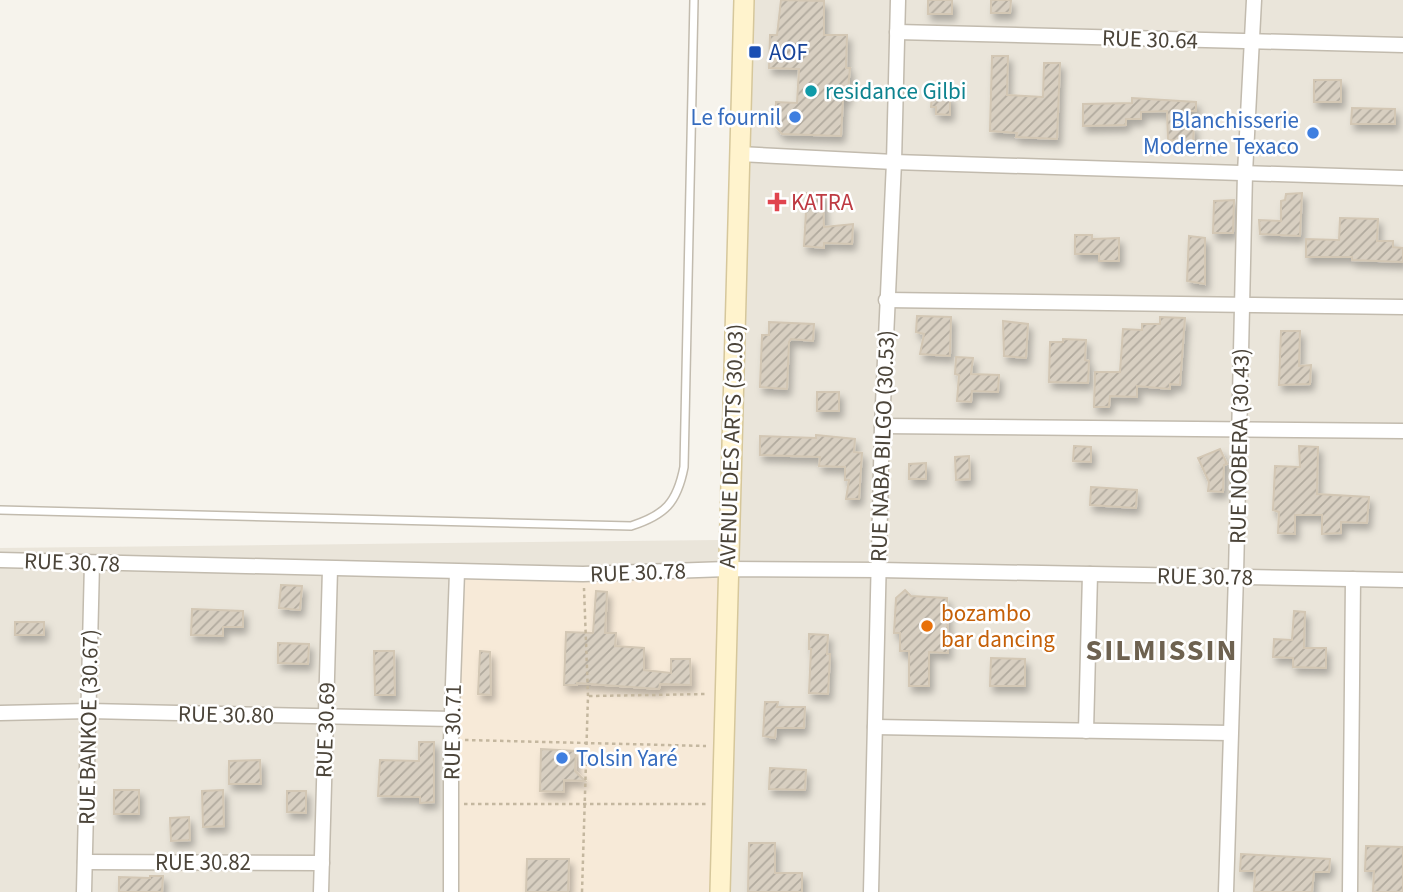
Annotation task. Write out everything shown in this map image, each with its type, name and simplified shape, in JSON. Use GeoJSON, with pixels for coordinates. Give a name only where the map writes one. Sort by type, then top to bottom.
{"type":"FeatureCollection","features":[{"type":"Feature","properties":{"kind":"street","name":"AVENUE DES ARTS (30.03)"},"geometry":{"type":"LineString","coordinates":[[720,892],[744,0]]}},
{"type":"Feature","properties":{"kind":"street","name":"RUE NABA BILGO (30.53)"},"geometry":{"type":"LineString","coordinates":[[871,892],[882,426],[898,0]]}},
{"type":"Feature","properties":{"kind":"street","name":"RUE NOBERA (30.43)"},"geometry":{"type":"LineString","coordinates":[[1226,892],[1245,173],[1254,0]]}},
{"type":"Feature","properties":{"kind":"street","name":"RUE 30.64"},"geometry":{"type":"LineString","coordinates":[[897,32],[1403,46]]}},
{"type":"Feature","properties":{"kind":"street"},"geometry":{"type":"LineString","coordinates":[[739,154],[894,162],[1403,178]]}},
{"type":"Feature","properties":{"kind":"street"},"geometry":{"type":"LineString","coordinates":[[886,300],[1403,307]]}},
{"type":"Feature","properties":{"kind":"street"},"geometry":{"type":"LineString","coordinates":[[882,426],[1403,431]]}},
{"type":"Feature","properties":{"kind":"street","name":"RUE 30.78"},"geometry":{"type":"LineString","coordinates":[[0,560],[583,574],[727,569],[879,570],[1403,580]]}},
{"type":"Feature","properties":{"kind":"street","name":"RUE BANKOE (30.67)"},"geometry":{"type":"LineString","coordinates":[[85,892],[92,563]]}},
{"type":"Feature","properties":{"kind":"street","name":"RUE 30.69"},"geometry":{"type":"LineString","coordinates":[[321,892],[330,569]]}},
{"type":"Feature","properties":{"kind":"street","name":"RUE 30.71"},"geometry":{"type":"LineString","coordinates":[[451,892],[451,740],[457,572]]}},
{"type":"Feature","properties":{"kind":"street"},"geometry":{"type":"LineString","coordinates":[[1086,731],[1090,574]]}},
{"type":"Feature","properties":{"kind":"street"},"geometry":{"type":"LineString","coordinates":[[1350,892],[1353,579]]}},
{"type":"Feature","properties":{"kind":"street","name":"RUE 30.80"},"geometry":{"type":"LineString","coordinates":[[0,713],[89,710],[452,719]]}},
{"type":"Feature","properties":{"kind":"street"},"geometry":{"type":"LineString","coordinates":[[875,727],[1230,733]]}},
{"type":"Feature","properties":{"kind":"street","name":"RUE 30.82"},"geometry":{"type":"LineString","coordinates":[[85,862],[322,863]]}},
{"type":"Feature","properties":{"kind":"lane"},"geometry":{"type":"LineString","coordinates":[[0,509],[631,526],[651,520],[669,506],[680,488],[684,467],[694,0]]}},
{"type":"Feature","properties":{"kind":"path"},"geometry":{"type":"LineString","coordinates":[[582,892],[588,696],[583,574]]}},
{"type":"Feature","properties":{"kind":"path"},"geometry":{"type":"LineString","coordinates":[[588,696],[725,693]]}},
{"type":"Feature","properties":{"kind":"path"},"geometry":{"type":"LineString","coordinates":[[451,740],[587,741],[724,747]]}},
{"type":"Feature","properties":{"kind":"path"},"geometry":{"type":"LineString","coordinates":[[450,804],[722,804]]}},
{"type":"Feature","properties":{"kind":"shaded area"},"geometry":{"type":"Polygon","coordinates":[[[743,0],[1403,0],[1403,892],[0,892],[0,548],[719,540],[743,0]]]}},
{"type":"Feature","properties":{"kind":"shaded area"},"geometry":{"type":"Polygon","coordinates":[[[727,569],[720,892],[451,892],[457,572],[727,569]]]}},
{"type":"Feature","properties":{"kind":"building"},"geometry":{"type":"Polygon","coordinates":[[[781,0],[824,1],[824,35],[847,35],[846,68],[850,68],[847,99],[843,99],[841,136],[782,134],[776,127],[776,102],[797,103],[799,69],[769,68],[770,35],[777,35],[781,0]]]}},
{"type":"Feature","properties":{"kind":"building"},"geometry":{"type":"Polygon","coordinates":[[[928,0],[952,0],[952,14],[928,14],[928,0]]]}},
{"type":"Feature","properties":{"kind":"building"},"geometry":{"type":"Polygon","coordinates":[[[991,0],[1011,0],[1010,13],[991,13],[991,0]]]}},
{"type":"Feature","properties":{"kind":"building"},"geometry":{"type":"Polygon","coordinates":[[[992,56],[1008,56],[1007,95],[1043,97],[1044,63],[1060,63],[1057,139],[1016,137],[1017,133],[990,131],[992,56]]]}},
{"type":"Feature","properties":{"kind":"building"},"geometry":{"type":"Polygon","coordinates":[[[1314,80],[1341,80],[1341,102],[1314,102],[1314,80]]]}},
{"type":"Feature","properties":{"kind":"building"},"geometry":{"type":"Polygon","coordinates":[[[932,95],[950,96],[950,115],[936,114],[936,107],[931,107],[932,95]]]}},
{"type":"Feature","properties":{"kind":"building"},"geometry":{"type":"Polygon","coordinates":[[[1132,98],[1196,102],[1196,111],[1183,111],[1182,126],[1194,126],[1193,142],[1168,140],[1167,111],[1141,112],[1141,119],[1126,119],[1126,125],[1083,126],[1083,104],[1132,103],[1132,98]]]}},
{"type":"Feature","properties":{"kind":"building"},"geometry":{"type":"Polygon","coordinates":[[[1352,108],[1395,109],[1395,124],[1351,124],[1352,108]]]}},
{"type":"Feature","properties":{"kind":"building"},"geometry":{"type":"Polygon","coordinates":[[[807,193],[823,193],[824,227],[853,224],[852,244],[824,243],[824,248],[804,246],[807,193]]]}},
{"type":"Feature","properties":{"kind":"building"},"geometry":{"type":"Polygon","coordinates":[[[1302,193],[1300,236],[1260,234],[1259,220],[1281,221],[1281,201],[1285,200],[1286,194],[1302,193]]]}},
{"type":"Feature","properties":{"kind":"building"},"geometry":{"type":"Polygon","coordinates":[[[1234,200],[1233,233],[1213,233],[1214,201],[1234,200]]]}},
{"type":"Feature","properties":{"kind":"building"},"geometry":{"type":"Polygon","coordinates":[[[1340,218],[1378,219],[1377,241],[1393,241],[1393,247],[1403,248],[1403,262],[1352,260],[1352,257],[1306,257],[1306,239],[1339,240],[1340,218]]]}},
{"type":"Feature","properties":{"kind":"building"},"geometry":{"type":"Polygon","coordinates":[[[1075,235],[1092,235],[1092,239],[1119,238],[1119,261],[1099,261],[1099,254],[1075,254],[1075,235]]]}},
{"type":"Feature","properties":{"kind":"building"},"geometry":{"type":"Polygon","coordinates":[[[1189,236],[1205,238],[1205,284],[1187,281],[1189,236]]]}},
{"type":"Feature","properties":{"kind":"building"},"geometry":{"type":"Polygon","coordinates":[[[917,316],[951,317],[950,356],[920,354],[924,334],[916,332],[917,316]]]}},
{"type":"Feature","properties":{"kind":"building"},"geometry":{"type":"Polygon","coordinates":[[[1160,317],[1185,318],[1180,385],[1170,384],[1170,389],[1137,386],[1137,397],[1110,396],[1109,407],[1094,407],[1095,372],[1120,372],[1123,329],[1142,330],[1142,324],[1160,324],[1160,317]]]}},
{"type":"Feature","properties":{"kind":"building"},"geometry":{"type":"Polygon","coordinates":[[[1003,321],[1028,324],[1026,358],[1004,356],[1003,321]]]}},
{"type":"Feature","properties":{"kind":"building"},"geometry":{"type":"Polygon","coordinates":[[[769,322],[814,324],[813,341],[791,339],[789,342],[787,389],[760,387],[762,335],[769,335],[769,322]]]}},
{"type":"Feature","properties":{"kind":"building"},"geometry":{"type":"Polygon","coordinates":[[[1281,331],[1300,331],[1299,366],[1311,365],[1310,384],[1279,385],[1281,331]]]}},
{"type":"Feature","properties":{"kind":"building"},"geometry":{"type":"Polygon","coordinates":[[[1063,339],[1086,340],[1088,383],[1049,382],[1050,342],[1063,342],[1063,339]]]}},
{"type":"Feature","properties":{"kind":"building"},"geometry":{"type":"Polygon","coordinates":[[[956,357],[973,358],[971,374],[999,375],[998,392],[972,391],[971,402],[957,401],[959,375],[955,374],[956,357]]]}},
{"type":"Feature","properties":{"kind":"building"},"geometry":{"type":"Polygon","coordinates":[[[817,392],[839,392],[839,411],[817,411],[817,392]]]}},
{"type":"Feature","properties":{"kind":"building"},"geometry":{"type":"Polygon","coordinates":[[[816,435],[855,439],[854,452],[862,453],[859,499],[846,499],[849,480],[845,480],[845,467],[819,466],[820,457],[760,455],[760,436],[816,438],[816,435]]]}},
{"type":"Feature","properties":{"kind":"building"},"geometry":{"type":"Polygon","coordinates":[[[1074,446],[1091,447],[1091,462],[1073,461],[1074,446]]]}},
{"type":"Feature","properties":{"kind":"building"},"geometry":{"type":"Polygon","coordinates":[[[1299,446],[1318,447],[1317,494],[1369,497],[1367,523],[1341,522],[1341,533],[1322,534],[1322,515],[1295,515],[1295,534],[1278,533],[1279,512],[1273,510],[1275,466],[1300,467],[1299,446]]]}},
{"type":"Feature","properties":{"kind":"building"},"geometry":{"type":"Polygon","coordinates":[[[1220,449],[1227,464],[1224,465],[1223,492],[1208,491],[1209,482],[1198,458],[1220,449]]]}},
{"type":"Feature","properties":{"kind":"building"},"geometry":{"type":"Polygon","coordinates":[[[969,456],[970,479],[956,480],[955,457],[969,456]]]}},
{"type":"Feature","properties":{"kind":"building"},"geometry":{"type":"Polygon","coordinates":[[[926,463],[926,479],[909,479],[909,464],[926,463]]]}},
{"type":"Feature","properties":{"kind":"building"},"geometry":{"type":"Polygon","coordinates":[[[1091,487],[1137,490],[1136,508],[1090,505],[1091,487]]]}},
{"type":"Feature","properties":{"kind":"building"},"geometry":{"type":"Polygon","coordinates":[[[281,585],[302,586],[300,610],[279,608],[281,585]]]}},
{"type":"Feature","properties":{"kind":"building"},"geometry":{"type":"Polygon","coordinates":[[[905,590],[911,596],[947,598],[948,653],[929,652],[929,686],[909,686],[909,651],[900,651],[900,633],[894,633],[896,598],[905,590]]]}},
{"type":"Feature","properties":{"kind":"building"},"geometry":{"type":"Polygon","coordinates":[[[596,591],[607,592],[605,633],[616,633],[615,646],[644,648],[644,670],[671,673],[671,659],[690,659],[691,685],[660,684],[659,689],[577,683],[564,685],[566,632],[593,633],[596,591]]]}},
{"type":"Feature","properties":{"kind":"building"},"geometry":{"type":"Polygon","coordinates":[[[192,609],[243,611],[243,627],[223,627],[223,636],[191,635],[192,609]]]}},
{"type":"Feature","properties":{"kind":"building"},"geometry":{"type":"Polygon","coordinates":[[[1294,611],[1305,612],[1304,648],[1326,648],[1326,668],[1293,667],[1293,658],[1273,657],[1274,639],[1292,640],[1294,611]]]}},
{"type":"Feature","properties":{"kind":"building"},"geometry":{"type":"Polygon","coordinates":[[[15,622],[44,622],[44,635],[15,635],[15,622]]]}},
{"type":"Feature","properties":{"kind":"building"},"geometry":{"type":"Polygon","coordinates":[[[809,634],[828,635],[828,694],[809,693],[809,634]]]}},
{"type":"Feature","properties":{"kind":"building"},"geometry":{"type":"Polygon","coordinates":[[[278,643],[309,644],[308,664],[278,663],[278,643]]]}},
{"type":"Feature","properties":{"kind":"building"},"geometry":{"type":"Polygon","coordinates":[[[374,651],[394,651],[395,695],[375,695],[374,651]]]}},
{"type":"Feature","properties":{"kind":"building"},"geometry":{"type":"Polygon","coordinates":[[[480,651],[490,652],[491,695],[478,694],[480,651]]]}},
{"type":"Feature","properties":{"kind":"building"},"geometry":{"type":"Polygon","coordinates":[[[991,658],[1025,659],[1025,686],[990,686],[991,658]]]}},
{"type":"Feature","properties":{"kind":"building"},"geometry":{"type":"Polygon","coordinates":[[[765,702],[778,702],[777,707],[805,707],[804,728],[776,728],[775,738],[763,736],[765,702]]]}},
{"type":"Feature","properties":{"kind":"building"},"geometry":{"type":"Polygon","coordinates":[[[419,742],[434,742],[434,802],[420,803],[420,797],[378,796],[380,760],[419,761],[419,742]]]}},
{"type":"Feature","properties":{"kind":"building"},"geometry":{"type":"Polygon","coordinates":[[[541,749],[576,751],[575,771],[585,781],[564,780],[564,792],[540,791],[541,749]]]}},
{"type":"Feature","properties":{"kind":"building"},"geometry":{"type":"Polygon","coordinates":[[[260,760],[261,784],[229,784],[229,761],[260,760]]]}},
{"type":"Feature","properties":{"kind":"building"},"geometry":{"type":"Polygon","coordinates":[[[770,768],[806,770],[805,790],[769,789],[770,768]]]}},
{"type":"Feature","properties":{"kind":"building"},"geometry":{"type":"Polygon","coordinates":[[[114,790],[139,790],[139,814],[114,814],[114,790]]]}},
{"type":"Feature","properties":{"kind":"building"},"geometry":{"type":"Polygon","coordinates":[[[223,790],[224,826],[203,827],[202,791],[223,790]]]}},
{"type":"Feature","properties":{"kind":"building"},"geometry":{"type":"Polygon","coordinates":[[[287,791],[306,791],[306,813],[287,812],[287,791]]]}},
{"type":"Feature","properties":{"kind":"building"},"geometry":{"type":"Polygon","coordinates":[[[189,817],[190,840],[171,841],[170,818],[189,817]]]}},
{"type":"Feature","properties":{"kind":"building"},"geometry":{"type":"Polygon","coordinates":[[[749,843],[775,843],[775,873],[802,873],[802,892],[748,892],[749,843]]]}},
{"type":"Feature","properties":{"kind":"building"},"geometry":{"type":"Polygon","coordinates":[[[1366,846],[1403,847],[1403,892],[1373,892],[1374,871],[1365,871],[1366,846]]]}},
{"type":"Feature","properties":{"kind":"building"},"geometry":{"type":"Polygon","coordinates":[[[1241,854],[1330,859],[1329,872],[1314,872],[1312,892],[1254,892],[1255,871],[1240,871],[1241,854]]]}},
{"type":"Feature","properties":{"kind":"building"},"geometry":{"type":"Polygon","coordinates":[[[527,859],[569,859],[568,892],[526,892],[527,859]]]}},
{"type":"Feature","properties":{"kind":"building"},"geometry":{"type":"Polygon","coordinates":[[[163,876],[162,892],[119,892],[119,877],[163,876]]]}},
{"type":"Feature","properties":{"kind":"place","name":"AOF"},"geometry":{"type":"Point","coordinates":[755,52]}},
{"type":"Feature","properties":{"kind":"place","name":"residance Gilbi"},"geometry":{"type":"Point","coordinates":[811,91]}},
{"type":"Feature","properties":{"kind":"place","name":"Le fournil"},"geometry":{"type":"Point","coordinates":[795,117]}},
{"type":"Feature","properties":{"kind":"place","name":"Blanchisserie Moderne Texaco"},"geometry":{"type":"Point","coordinates":[1313,133]}},
{"type":"Feature","properties":{"kind":"place","name":"KATRA"},"geometry":{"type":"Point","coordinates":[777,202]}},
{"type":"Feature","properties":{"kind":"place","name":"bozambo bar dancing"},"geometry":{"type":"Point","coordinates":[927,626]}},
{"type":"Feature","properties":{"kind":"place","name":"Tolsin Yaré"},"geometry":{"type":"Point","coordinates":[562,758]}},
{"type":"Feature","properties":{"kind":"district","name":"SILMISSIN"},"geometry":{"type":"Point","coordinates":[1162,650]}}]}
